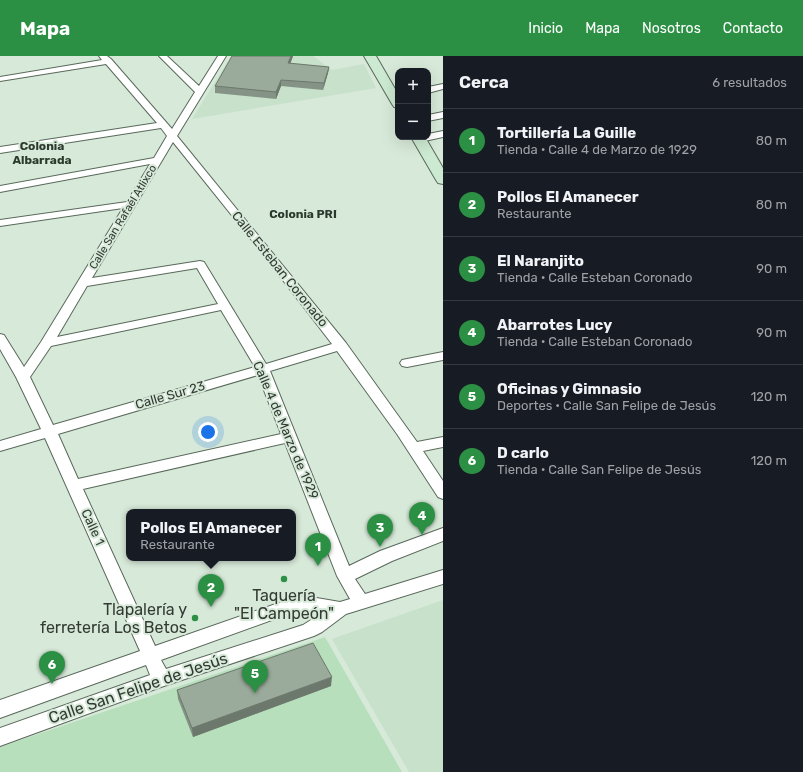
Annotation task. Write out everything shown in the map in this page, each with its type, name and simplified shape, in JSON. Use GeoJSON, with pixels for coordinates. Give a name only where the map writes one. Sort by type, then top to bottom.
{"type":"FeatureCollection","features":[{"type":"Feature","properties":{"kind":"street"},"geometry":{"type":"LineString","coordinates":[[163,56],[200,92]]}},
{"type":"Feature","properties":{"kind":"street","name":"Calle San Rafaél Atlixco"},"geometry":{"type":"LineString","coordinates":[[23,377],[47,343],[82,283],[132,204],[157,160],[222,56]]}},
{"type":"Feature","properties":{"kind":"street"},"geometry":{"type":"LineString","coordinates":[[370,56],[395,96]]}},
{"type":"Feature","properties":{"kind":"street"},"geometry":{"type":"LineString","coordinates":[[0,79],[105,58]]}},
{"type":"Feature","properties":{"kind":"street","name":"Calle Esteban Coronado"},"geometry":{"type":"LineString","coordinates":[[105,58],[173,136],[341,346],[415,448],[443,493]]}},
{"type":"Feature","properties":{"kind":"street"},"geometry":{"type":"LineString","coordinates":[[431,89],[443,86]]}},
{"type":"Feature","properties":{"kind":"street"},"geometry":{"type":"LineString","coordinates":[[431,117],[443,115]]}},
{"type":"Feature","properties":{"kind":"street"},"geometry":{"type":"LineString","coordinates":[[0,150],[163,125]]}},
{"type":"Feature","properties":{"kind":"street"},"geometry":{"type":"LineString","coordinates":[[431,136],[443,134]]}},
{"type":"Feature","properties":{"kind":"street"},"geometry":{"type":"LineString","coordinates":[[421,140],[439,163],[443,180]]}},
{"type":"Feature","properties":{"kind":"street"},"geometry":{"type":"LineString","coordinates":[[0,189],[157,160]]}},
{"type":"Feature","properties":{"kind":"street"},"geometry":{"type":"LineString","coordinates":[[0,223],[132,204]]}},
{"type":"Feature","properties":{"kind":"street","name":"Calle 4 de Marzo de 1929"},"geometry":{"type":"LineString","coordinates":[[82,283],[200,264],[262,368],[345,576],[360,603]]}},
{"type":"Feature","properties":{"kind":"street"},"geometry":{"type":"LineString","coordinates":[[47,343],[224,306]]}},
{"type":"Feature","properties":{"kind":"street","name":"Calle 1"},"geometry":{"type":"LineString","coordinates":[[0,338],[23,377],[49,431],[161,679]]}},
{"type":"Feature","properties":{"kind":"street","name":"Calle Sur 23"},"geometry":{"type":"LineString","coordinates":[[0,446],[341,346]]}},
{"type":"Feature","properties":{"kind":"street"},"geometry":{"type":"LineString","coordinates":[[407,364],[443,356]]}},
{"type":"Feature","properties":{"kind":"street"},"geometry":{"type":"LineString","coordinates":[[74,486],[290,437]]}},
{"type":"Feature","properties":{"kind":"street"},"geometry":{"type":"LineString","coordinates":[[415,448],[443,442]]}},
{"type":"Feature","properties":{"kind":"street"},"geometry":{"type":"LineString","coordinates":[[345,576],[386,556],[443,534]]}},
{"type":"Feature","properties":{"kind":"street","name":"Calle San Felipe de Jesús"},"geometry":{"type":"LineString","coordinates":[[0,737],[161,679],[308,631],[340,609],[443,576]]}},
{"type":"Feature","properties":{"kind":"street","name":"Calle San Felipe de Jesús"},"geometry":{"type":"LineString","coordinates":[[0,709],[293,605],[305,603],[340,609]]}},
{"type":"Feature","properties":{"kind":"shaded area"},"geometry":{"type":"Polygon","coordinates":[[[231,56],[313,56],[332,70],[364,64],[376,88],[192,119],[231,56]]]}},
{"type":"Feature","properties":{"kind":"shaded area"},"geometry":{"type":"Polygon","coordinates":[[[443,600],[443,772],[409,772],[332,639],[443,600]]]}},
{"type":"Feature","properties":{"kind":"shaded area"},"geometry":{"type":"Polygon","coordinates":[[[325,637],[402,772],[0,772],[0,747],[325,637]]]}},
{"type":"Feature","properties":{"kind":"building"},"geometry":{"type":"Polygon","coordinates":[[[232,56],[291,56],[288,63],[329,67],[324,83],[281,80],[276,92],[215,86],[232,56]]]}},
{"type":"Feature","properties":{"kind":"building"},"geometry":{"type":"Polygon","coordinates":[[[313,643],[332,677],[192,728],[177,690],[313,643]]]}},
{"type":"Feature","properties":{"kind":"place","name":"Abarrotes Lucy"},"geometry":{"type":"Point","coordinates":[422,535]}},
{"type":"Feature","properties":{"kind":"place","name":"El Naranjito"},"geometry":{"type":"Point","coordinates":[380,547]}},
{"type":"Feature","properties":{"kind":"place","name":"Tortillería La Guille"},"geometry":{"type":"Point","coordinates":[318,566]}},
{"type":"Feature","properties":{"kind":"place","name":"Taquería \"El Campeón\""},"geometry":{"type":"Point","coordinates":[284,579]}},
{"type":"Feature","properties":{"kind":"place","name":"Pollos El Amanecer"},"geometry":{"type":"Point","coordinates":[211,607]}},
{"type":"Feature","properties":{"kind":"place","name":"Tlapalería y ferretería Los Betos"},"geometry":{"type":"Point","coordinates":[195,618]}},
{"type":"Feature","properties":{"kind":"place","name":"D carlo"},"geometry":{"type":"Point","coordinates":[52,684]}},
{"type":"Feature","properties":{"kind":"place","name":"Oficinas y Gimnasio"},"geometry":{"type":"Point","coordinates":[255,693]}},
{"type":"Feature","properties":{"kind":"district","name":"Colonia Albarrada"},"geometry":{"type":"Point","coordinates":[42,153]}},
{"type":"Feature","properties":{"kind":"district","name":"Colonia PRI"},"geometry":{"type":"Point","coordinates":[303,214]}}]}
